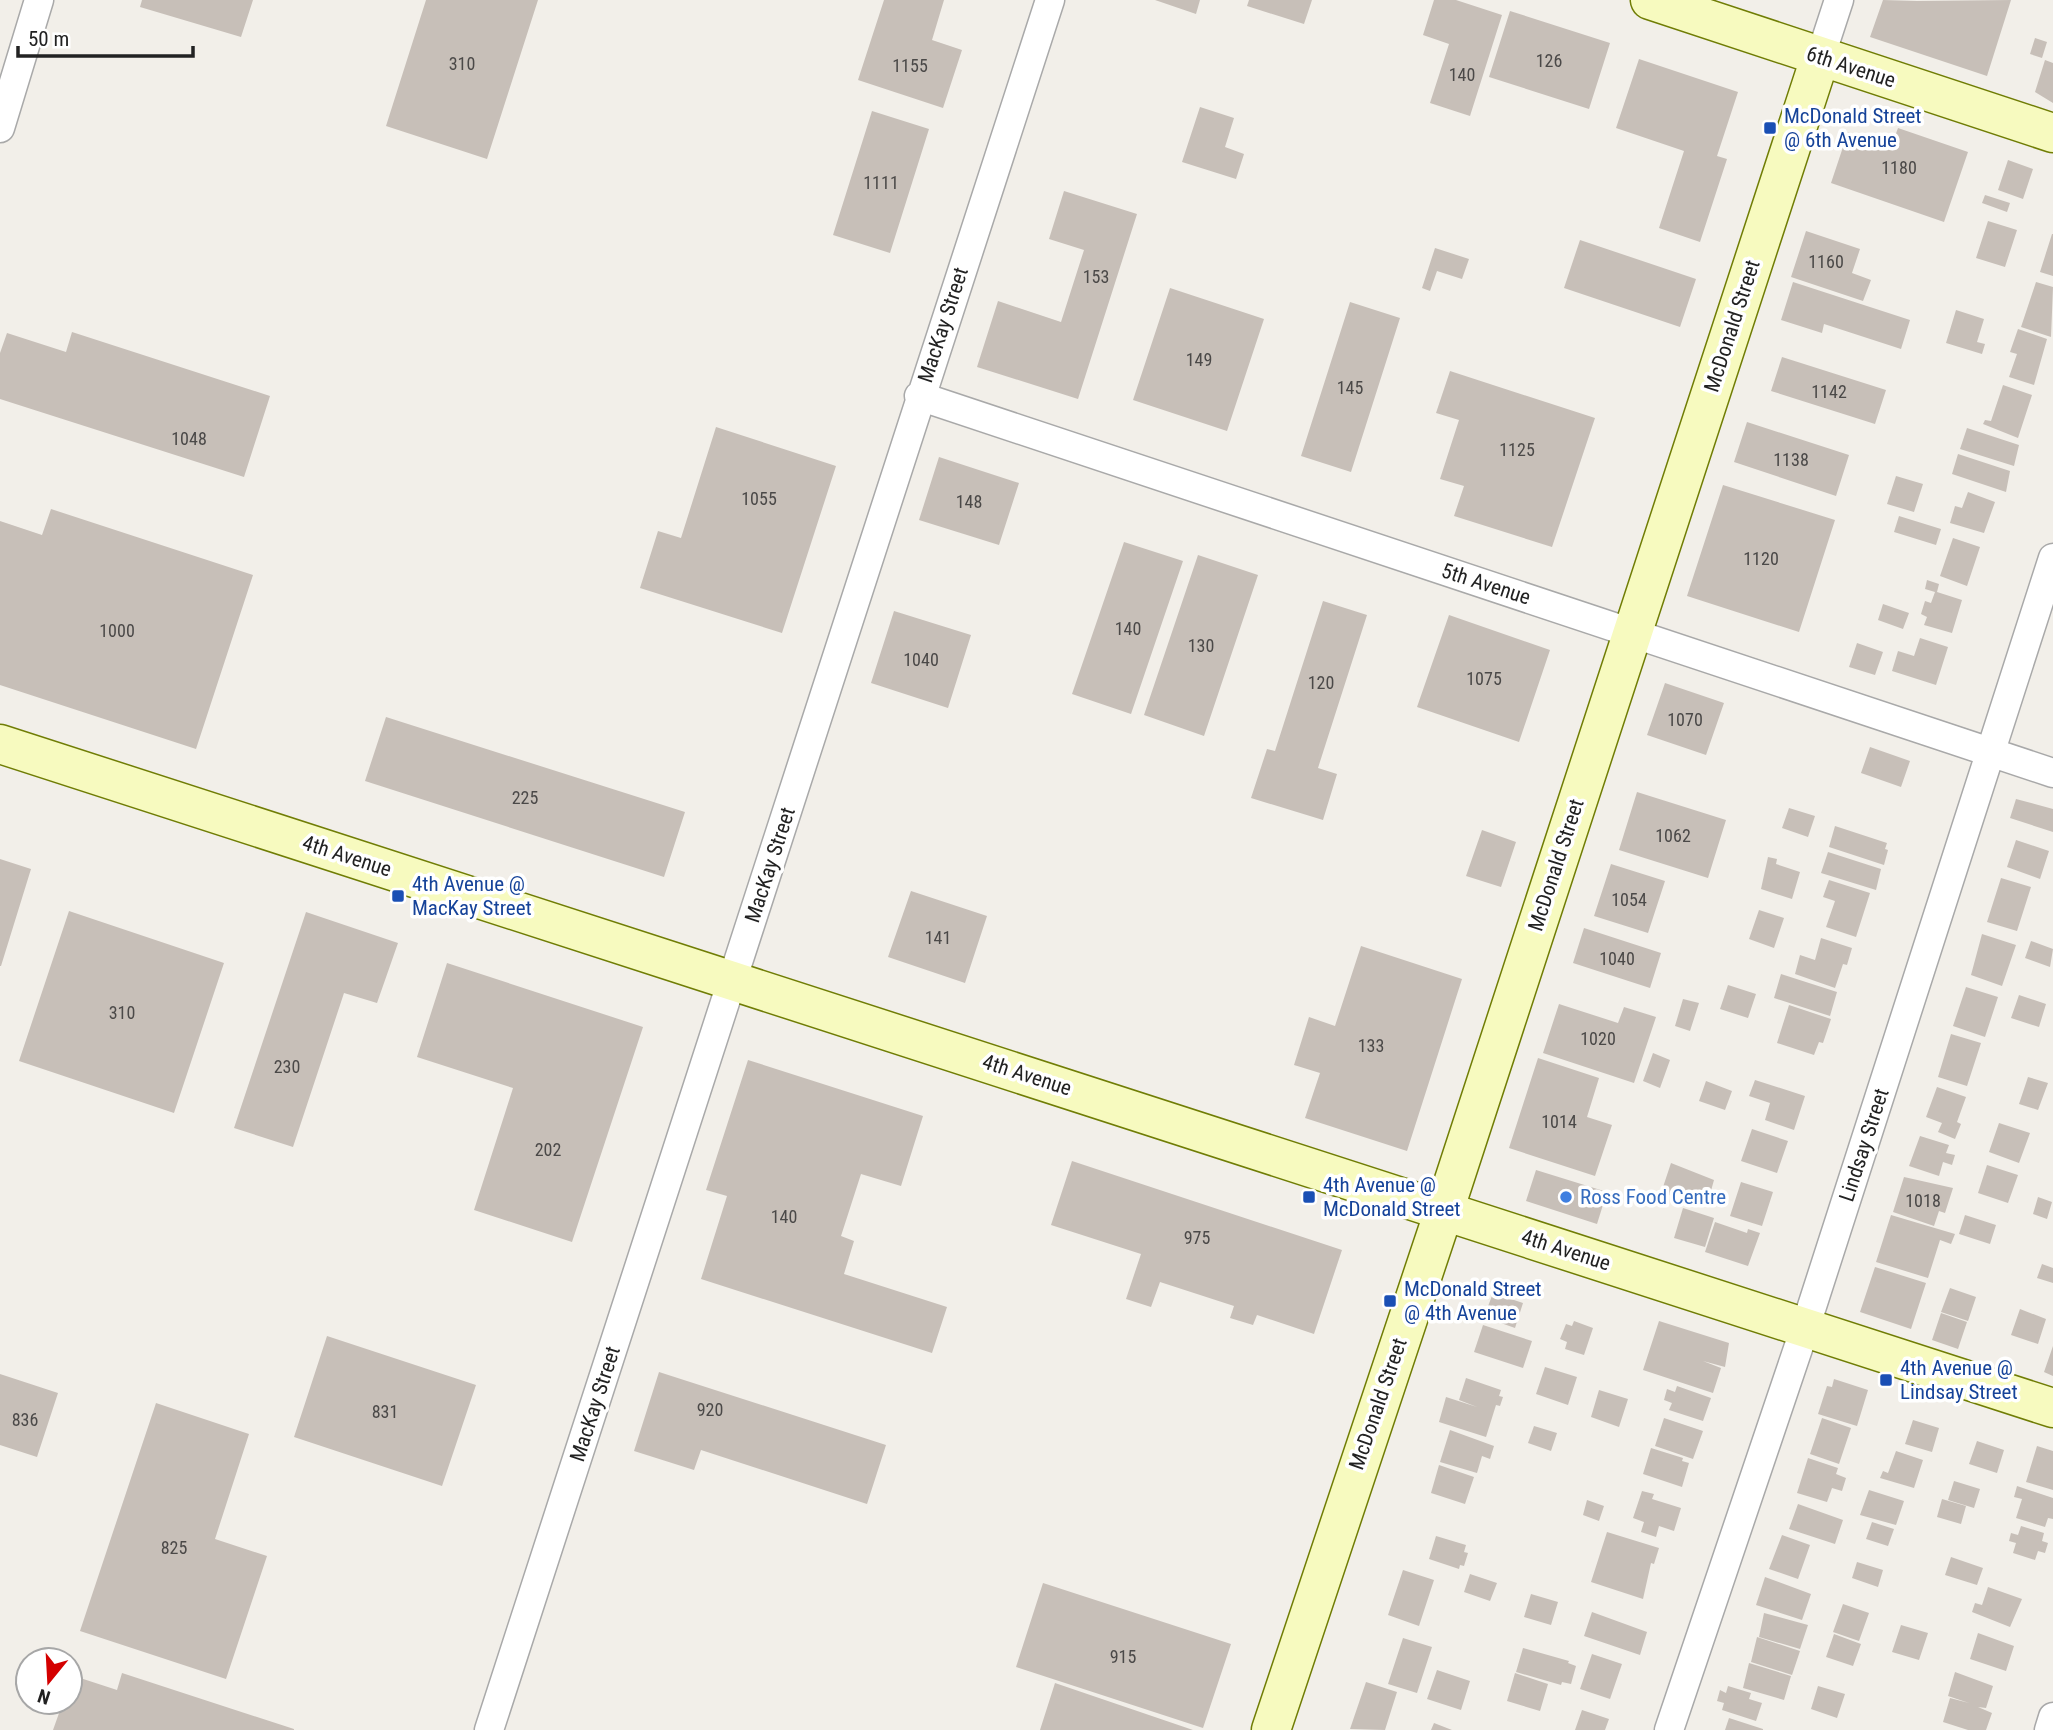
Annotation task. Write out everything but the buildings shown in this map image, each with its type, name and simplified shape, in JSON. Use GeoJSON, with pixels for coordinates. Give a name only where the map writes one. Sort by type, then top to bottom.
{"type":"FeatureCollection","features":[{"type":"Feature","properties":{"kind":"street"},"geometry":{"type":"LineString","coordinates":[[0,128],[39,0]]}},
{"type":"Feature","properties":{"kind":"street","name":"MacKay Street"},"geometry":{"type":"LineString","coordinates":[[489,1730],[733,981],[919,396],[1050,0]]}},
{"type":"Feature","properties":{"kind":"street","name":"6th Avenue"},"geometry":{"type":"LineString","coordinates":[[1650,0],[2053,133]]}},
{"type":"Feature","properties":{"kind":"street","name":"McDonald Street"},"geometry":{"type":"LineString","coordinates":[[1271,1730],[1444,1211],[1839,0]]}},
{"type":"Feature","properties":{"kind":"street","name":"5th Avenue"},"geometry":{"type":"LineString","coordinates":[[919,396],[2053,773]]}},
{"type":"Feature","properties":{"kind":"street","name":"Lindsay Street"},"geometry":{"type":"LineString","coordinates":[[1669,1730],[1805,1328],[2053,558]]}},
{"type":"Feature","properties":{"kind":"street","name":"4th Avenue"},"geometry":{"type":"LineString","coordinates":[[0,744],[2053,1408]]}},
{"type":"Feature","properties":{"kind":"street"},"geometry":{"type":"LineString","coordinates":[[2049,1730],[2053,1717]]}},
{"type":"Feature","properties":{"kind":"place","name":"McDonald Street @ 6th Avenue"},"geometry":{"type":"Point","coordinates":[1770,128]}},
{"type":"Feature","properties":{"kind":"place","name":"4th Avenue @ MacKay Street"},"geometry":{"type":"Point","coordinates":[398,896]}},
{"type":"Feature","properties":{"kind":"place","name":"4th Avenue @ McDonald Street"},"geometry":{"type":"Point","coordinates":[1309,1197]}},
{"type":"Feature","properties":{"kind":"place","name":"Ross Food Centre"},"geometry":{"type":"Point","coordinates":[1566,1197]}},
{"type":"Feature","properties":{"kind":"place","name":"McDonald Street @ 4th Avenue"},"geometry":{"type":"Point","coordinates":[1390,1301]}},
{"type":"Feature","properties":{"kind":"place","name":"4th Avenue @ Lindsay Street"},"geometry":{"type":"Point","coordinates":[1886,1380]}}]}
